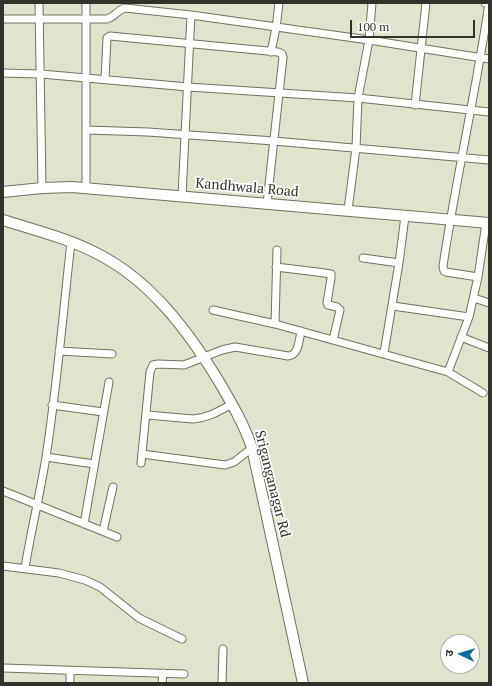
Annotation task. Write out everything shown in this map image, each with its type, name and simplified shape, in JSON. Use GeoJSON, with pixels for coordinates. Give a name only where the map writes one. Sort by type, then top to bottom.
{"type":"FeatureCollection","features":[{"type":"Feature","properties":{"kind":"main road","name":"Kandhwala Road"},"geometry":{"type":"LineString","coordinates":[[3,192],[72,187],[488,223]]}},
{"type":"Feature","properties":{"kind":"main road","name":"Sriganganagar Rd"},"geometry":{"type":"LineString","coordinates":[[3,220],[71,242],[97,253],[117,264],[145,286],[204,357],[232,404],[252,448],[303,683]]}},
{"type":"Feature","properties":{"kind":"street"},"geometry":{"type":"LineString","coordinates":[[39,3],[42,188]]}},
{"type":"Feature","properties":{"kind":"street"},"geometry":{"type":"LineString","coordinates":[[86,3],[86,188]]}},
{"type":"Feature","properties":{"kind":"street"},"geometry":{"type":"LineString","coordinates":[[271,52],[279,3]]}},
{"type":"Feature","properties":{"kind":"street"},"geometry":{"type":"LineString","coordinates":[[348,210],[356,148],[358,98],[369,40],[372,3]]}},
{"type":"Feature","properties":{"kind":"street"},"geometry":{"type":"LineString","coordinates":[[414,105],[426,3]]}},
{"type":"Feature","properties":{"kind":"street"},"geometry":{"type":"LineString","coordinates":[[478,277],[444,271],[450,219],[481,58],[489,4],[485,3]]}},
{"type":"Feature","properties":{"kind":"street"},"geometry":{"type":"LineString","coordinates":[[3,19],[112,18],[121,9],[125,8],[191,15],[369,40],[489,59]]}},
{"type":"Feature","properties":{"kind":"street"},"geometry":{"type":"LineString","coordinates":[[182,196],[191,15]]}},
{"type":"Feature","properties":{"kind":"street"},"geometry":{"type":"LineString","coordinates":[[105,79],[107,38],[110,36],[278,52],[282,54],[283,57],[267,203]]}},
{"type":"Feature","properties":{"kind":"street"},"geometry":{"type":"LineString","coordinates":[[3,73],[86,77],[188,87],[358,98],[489,112]]}},
{"type":"Feature","properties":{"kind":"street"},"geometry":{"type":"LineString","coordinates":[[86,130],[148,132],[274,141],[489,160]]}},
{"type":"Feature","properties":{"kind":"street"},"geometry":{"type":"LineString","coordinates":[[384,353],[393,306],[405,216]]}},
{"type":"Feature","properties":{"kind":"street"},"geometry":{"type":"LineString","coordinates":[[448,372],[469,317],[488,223]]}},
{"type":"Feature","properties":{"kind":"street"},"geometry":{"type":"LineString","coordinates":[[25,568],[30,534],[38,505],[46,457],[71,242]]}},
{"type":"Feature","properties":{"kind":"street"},"geometry":{"type":"LineString","coordinates":[[274,324],[277,250]]}},
{"type":"Feature","properties":{"kind":"street"},"geometry":{"type":"LineString","coordinates":[[363,258],[399,262]]}},
{"type":"Feature","properties":{"kind":"street"},"geometry":{"type":"LineString","coordinates":[[276,267],[330,274],[331,278],[327,303],[328,305],[337,307],[340,310],[333,340]]}},
{"type":"Feature","properties":{"kind":"street"},"geometry":{"type":"LineString","coordinates":[[474,298],[489,303]]}},
{"type":"Feature","properties":{"kind":"street"},"geometry":{"type":"LineString","coordinates":[[393,306],[469,317]]}},
{"type":"Feature","properties":{"kind":"street"},"geometry":{"type":"LineString","coordinates":[[213,310],[301,331],[448,372],[483,393]]}},
{"type":"Feature","properties":{"kind":"street"},"geometry":{"type":"LineString","coordinates":[[141,463],[150,372],[153,366],[158,364],[184,365],[222,350],[235,347],[292,356],[297,348],[301,331]]}},
{"type":"Feature","properties":{"kind":"street"},"geometry":{"type":"LineString","coordinates":[[461,337],[489,348]]}},
{"type":"Feature","properties":{"kind":"street"},"geometry":{"type":"LineString","coordinates":[[59,351],[112,354]]}},
{"type":"Feature","properties":{"kind":"street"},"geometry":{"type":"LineString","coordinates":[[84,524],[109,382]]}},
{"type":"Feature","properties":{"kind":"street"},"geometry":{"type":"LineString","coordinates":[[146,415],[201,419],[232,404]]}},
{"type":"Feature","properties":{"kind":"street"},"geometry":{"type":"LineString","coordinates":[[52,405],[104,412]]}},
{"type":"Feature","properties":{"kind":"street"},"geometry":{"type":"LineString","coordinates":[[142,454],[225,465],[234,462],[252,448]]}},
{"type":"Feature","properties":{"kind":"street"},"geometry":{"type":"LineString","coordinates":[[46,457],[94,464]]}},
{"type":"Feature","properties":{"kind":"street"},"geometry":{"type":"LineString","coordinates":[[103,531],[113,487]]}},
{"type":"Feature","properties":{"kind":"street"},"geometry":{"type":"LineString","coordinates":[[3,491],[116,536]]}},
{"type":"Feature","properties":{"kind":"street"},"geometry":{"type":"LineString","coordinates":[[3,566],[59,573],[85,580],[100,587],[139,618],[182,639]]}},
{"type":"Feature","properties":{"kind":"street"},"geometry":{"type":"LineString","coordinates":[[222,683],[223,649]]}},
{"type":"Feature","properties":{"kind":"street"},"geometry":{"type":"LineString","coordinates":[[3,668],[184,674]]}},
{"type":"Feature","properties":{"kind":"street"},"geometry":{"type":"LineString","coordinates":[[70,671],[70,683]]}},
{"type":"Feature","properties":{"kind":"street"},"geometry":{"type":"LineString","coordinates":[[162,683],[163,673]]}}]}
